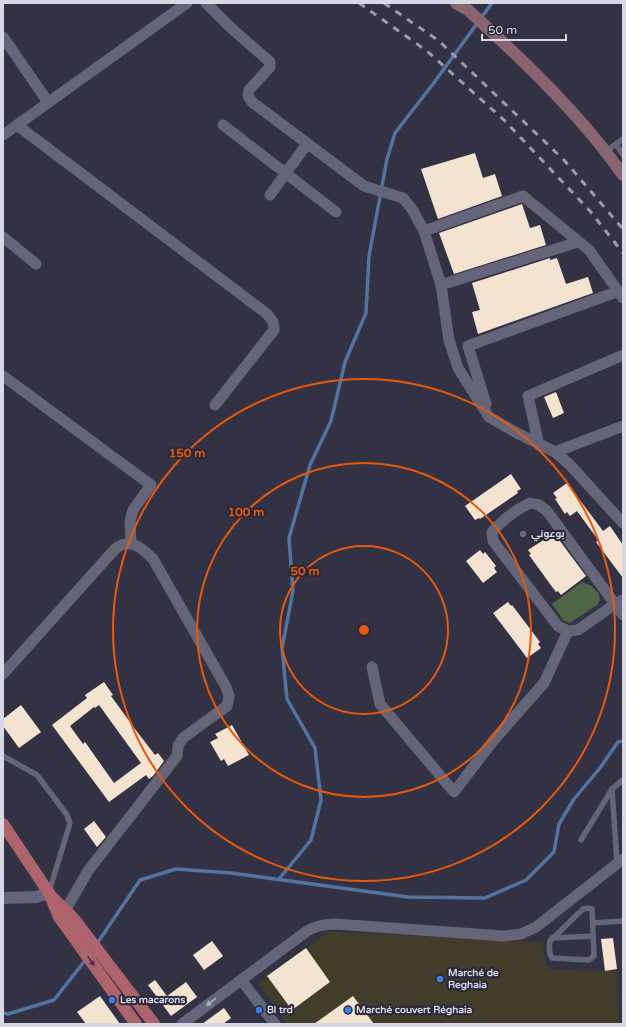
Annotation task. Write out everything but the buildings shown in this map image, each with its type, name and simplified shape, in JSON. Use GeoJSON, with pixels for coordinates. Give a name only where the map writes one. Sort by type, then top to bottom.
{"type":"FeatureCollection","features":[{"type":"Feature","properties":{"kind":"main road"},"geometry":{"type":"LineString","coordinates":[[456,3],[468,10],[490,30],[580,121],[611,148],[623,176]]}},
{"type":"Feature","properties":{"kind":"main road"},"geometry":{"type":"LineString","coordinates":[[3,824],[48,893],[59,917],[76,931],[120,980],[154,1024]]}},
{"type":"Feature","properties":{"kind":"main road"},"geometry":{"type":"LineString","coordinates":[[48,893],[66,909],[76,931],[110,988],[136,1024]]}},
{"type":"Feature","properties":{"kind":"street"},"geometry":{"type":"LineString","coordinates":[[3,135],[187,3]]}},
{"type":"Feature","properties":{"kind":"street"},"geometry":{"type":"LineString","coordinates":[[206,3],[231,28],[270,62],[270,67],[249,90],[248,96],[252,102],[364,186],[403,198],[412,209],[424,231],[441,285],[449,340],[458,368],[489,417],[539,445],[555,452],[570,465],[623,523]]}},
{"type":"Feature","properties":{"kind":"street"},"geometry":{"type":"LineString","coordinates":[[3,37],[48,102]]}},
{"type":"Feature","properties":{"kind":"street"},"geometry":{"type":"LineString","coordinates":[[17,125],[267,314],[273,322],[274,330],[215,404]]}},
{"type":"Feature","properties":{"kind":"street"},"geometry":{"type":"LineString","coordinates":[[223,125],[336,212]]}},
{"type":"Feature","properties":{"kind":"street"},"geometry":{"type":"LineString","coordinates":[[270,195],[307,144]]}},
{"type":"Feature","properties":{"kind":"street"},"geometry":{"type":"LineString","coordinates":[[424,231],[523,196],[589,250],[621,294],[468,346],[489,417]]}},
{"type":"Feature","properties":{"kind":"street"},"geometry":{"type":"LineString","coordinates":[[3,237],[36,264]]}},
{"type":"Feature","properties":{"kind":"street"},"geometry":{"type":"LineString","coordinates":[[441,285],[578,242]]}},
{"type":"Feature","properties":{"kind":"street"},"geometry":{"type":"LineString","coordinates":[[539,445],[528,396],[623,355]]}},
{"type":"Feature","properties":{"kind":"street"},"geometry":{"type":"LineString","coordinates":[[3,376],[151,485],[133,510],[130,521],[131,543]]}},
{"type":"Feature","properties":{"kind":"street"},"geometry":{"type":"LineString","coordinates":[[555,452],[623,426]]}},
{"type":"Feature","properties":{"kind":"street"},"geometry":{"type":"LineString","coordinates":[[619,602],[578,630],[568,631],[558,626],[493,541],[492,532],[497,525],[521,507],[530,503],[539,505],[547,511],[619,602],[623,615]]}},
{"type":"Feature","properties":{"kind":"street"},"geometry":{"type":"LineString","coordinates":[[3,674],[115,549],[121,544],[131,543],[143,549],[152,559],[226,687],[229,696],[227,706],[183,738],[178,746],[177,756],[88,870],[66,909]]}},
{"type":"Feature","properties":{"kind":"street"},"geometry":{"type":"LineString","coordinates":[[372,668],[380,704],[454,792],[493,741],[544,683],[568,631]]}},
{"type":"Feature","properties":{"kind":"street"},"geometry":{"type":"LineString","coordinates":[[182,1024],[307,931],[320,925],[328,924],[504,936],[520,934],[536,927],[620,861]]}},
{"type":"Feature","properties":{"kind":"street"},"geometry":{"type":"LineString","coordinates":[[3,898],[36,897],[48,893]]}},
{"type":"Feature","properties":{"kind":"street"},"geometry":{"type":"LineString","coordinates":[[241,980],[274,1024]]}},
{"type":"Feature","properties":{"kind":"lane"},"geometry":{"type":"LineString","coordinates":[[623,139],[611,148],[623,155]]}},
{"type":"Feature","properties":{"kind":"lane"},"geometry":{"type":"LineString","coordinates":[[3,756],[37,775],[67,815],[70,823],[48,893]]}},
{"type":"Feature","properties":{"kind":"lane"},"geometry":{"type":"LineString","coordinates":[[581,840],[612,789],[623,780]]}},
{"type":"Feature","properties":{"kind":"lane"},"geometry":{"type":"LineString","coordinates":[[612,789],[620,861]]}},
{"type":"Feature","properties":{"kind":"lane"},"geometry":{"type":"LineString","coordinates":[[584,909],[592,909],[593,923],[594,956],[589,960],[552,958],[549,944],[552,938],[584,909]]}},
{"type":"Feature","properties":{"kind":"lane"},"geometry":{"type":"LineString","coordinates":[[593,923],[623,921]]}},
{"type":"Feature","properties":{"kind":"lane"},"geometry":{"type":"LineString","coordinates":[[552,938],[593,936]]}},
{"type":"Feature","properties":{"kind":"shaded area","name":"Marché de Reghaia"},"geometry":{"type":"Polygon","coordinates":[[[330,931],[542,943],[547,969],[617,971],[619,1024],[287,1024],[258,983],[330,931]]]}},
{"type":"Feature","properties":{"kind":"green space"},"geometry":{"type":"Polygon","coordinates":[[[582,582],[592,586],[599,594],[600,600],[597,605],[570,623],[564,621],[552,604],[582,582]]]}},
{"type":"Feature","properties":{"kind":"waterway"},"geometry":{"type":"LineString","coordinates":[[279,879],[311,840],[321,800],[315,748],[287,699],[282,648],[293,591],[289,538],[310,465],[331,421],[345,362],[366,313],[369,256],[387,159],[395,133],[492,3]]}},
{"type":"Feature","properties":{"kind":"waterway"},"geometry":{"type":"LineString","coordinates":[[96,945],[140,880],[176,869],[231,873],[408,897],[485,898],[526,880],[554,852],[559,824],[574,799],[600,768],[618,742],[623,741]]}},
{"type":"Feature","properties":{"kind":"waterway"},"geometry":{"type":"LineString","coordinates":[[3,1013],[8,1014],[54,1000],[87,958]]}},
{"type":"Feature","properties":{"kind":"railway"},"geometry":{"type":"LineString","coordinates":[[359,3],[427,51],[504,120],[590,211],[623,253]]}},
{"type":"Feature","properties":{"kind":"railway"},"geometry":{"type":"LineString","coordinates":[[384,3],[439,41],[564,160],[623,229]]}},
{"type":"Feature","properties":{"kind":"place","name":"بوعوني"},"geometry":{"type":"Point","coordinates":[523,534]}},
{"type":"Feature","properties":{"kind":"place","name":"Marché de Reghaia"},"geometry":{"type":"Point","coordinates":[440,979]}},
{"type":"Feature","properties":{"kind":"place","name":"Les macarons"},"geometry":{"type":"Point","coordinates":[112,1000]}},
{"type":"Feature","properties":{"kind":"place","name":"Bl trd"},"geometry":{"type":"Point","coordinates":[259,1010]}},
{"type":"Feature","properties":{"kind":"place","name":"Marché couvert Réghaia"},"geometry":{"type":"Point","coordinates":[348,1010]}}]}
